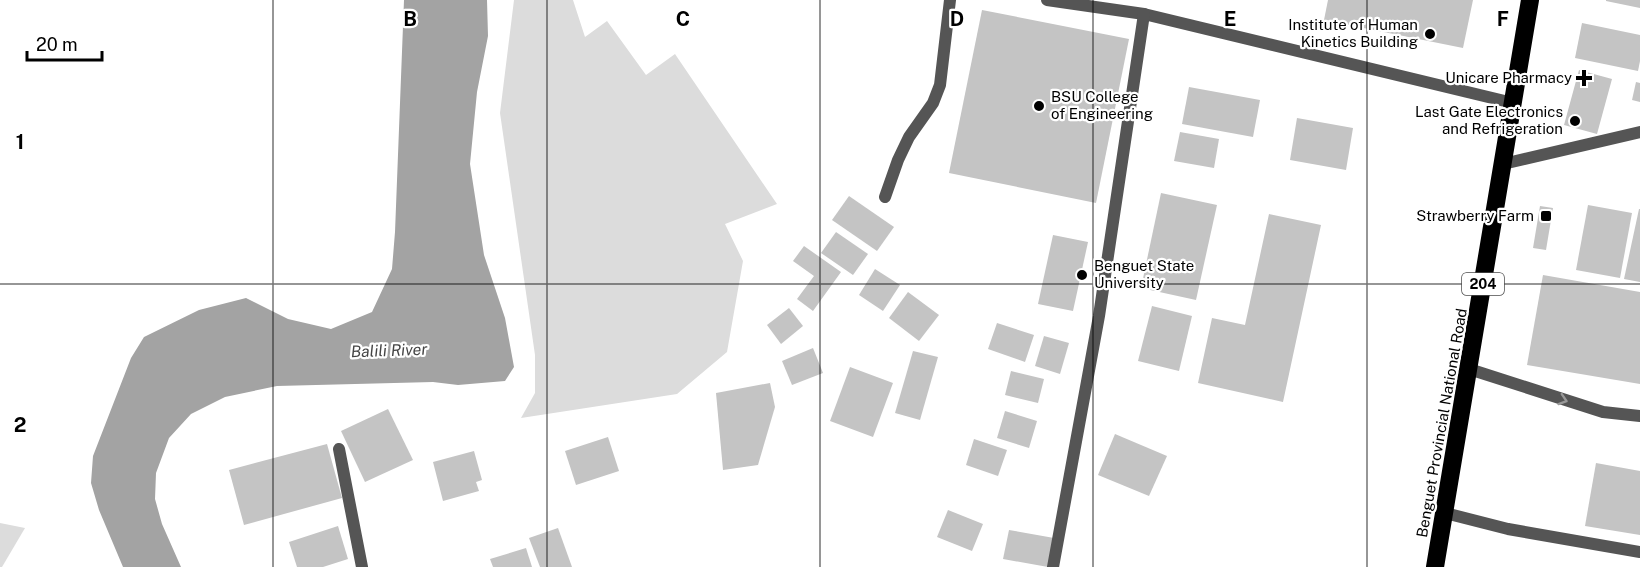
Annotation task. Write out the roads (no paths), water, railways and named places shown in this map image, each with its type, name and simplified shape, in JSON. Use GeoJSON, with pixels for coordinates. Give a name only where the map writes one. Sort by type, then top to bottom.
{"type":"FeatureCollection","features":[{"type":"Feature","properties":{"kind":"highway","name":"Benguet Provincial National Road"},"geometry":{"type":"LineString","coordinates":[[1435,567],[1530,0]]}},
{"type":"Feature","properties":{"kind":"street"},"geometry":{"type":"LineString","coordinates":[[885,197],[909,137],[933,102],[940,86],[950,0]]}},
{"type":"Feature","properties":{"kind":"street"},"geometry":{"type":"LineString","coordinates":[[1047,0],[1144,14],[1513,103]]}},
{"type":"Feature","properties":{"kind":"street"},"geometry":{"type":"LineString","coordinates":[[1053,567],[1099,316],[1144,14]]}},
{"type":"Feature","properties":{"kind":"street"},"geometry":{"type":"LineString","coordinates":[[1503,164],[1640,132]]}},
{"type":"Feature","properties":{"kind":"street"},"geometry":{"type":"LineString","coordinates":[[1469,369],[1603,412],[1640,416]]}},
{"type":"Feature","properties":{"kind":"street"},"geometry":{"type":"LineString","coordinates":[[339,449],[362,567]]}},
{"type":"Feature","properties":{"kind":"street"},"geometry":{"type":"LineString","coordinates":[[1444,513],[1509,529],[1640,552]]}},
{"type":"Feature","properties":{"kind":"water","name":"Balili River"},"geometry":{"type":"Polygon","coordinates":[[[404,0],[487,0],[488,36],[477,92],[470,164],[484,255],[505,318],[514,367],[505,381],[458,385],[433,382],[277,386],[225,397],[191,414],[169,438],[156,473],[155,499],[162,524],[181,567],[123,567],[99,510],[91,483],[93,456],[131,358],[144,337],[199,310],[246,298],[288,319],[331,329],[372,312],[392,269],[404,0]]]}},
{"type":"Feature","properties":{"kind":"place","name":"Institute of Human Kinetics Building"},"geometry":{"type":"Point","coordinates":[1430,34]}},
{"type":"Feature","properties":{"kind":"place","name":"Unicare Pharmacy"},"geometry":{"type":"Point","coordinates":[1584,78]}},
{"type":"Feature","properties":{"kind":"place","name":"BSU College of Engineering"},"geometry":{"type":"Point","coordinates":[1039,106]}},
{"type":"Feature","properties":{"kind":"place","name":"Last Gate Electronics and Refrigeration"},"geometry":{"type":"Point","coordinates":[1575,121]}},
{"type":"Feature","properties":{"kind":"place","name":"Strawberry Farm"},"geometry":{"type":"Point","coordinates":[1546,216]}},
{"type":"Feature","properties":{"kind":"place","name":"Benguet State University"},"geometry":{"type":"Point","coordinates":[1082,275]}}]}
